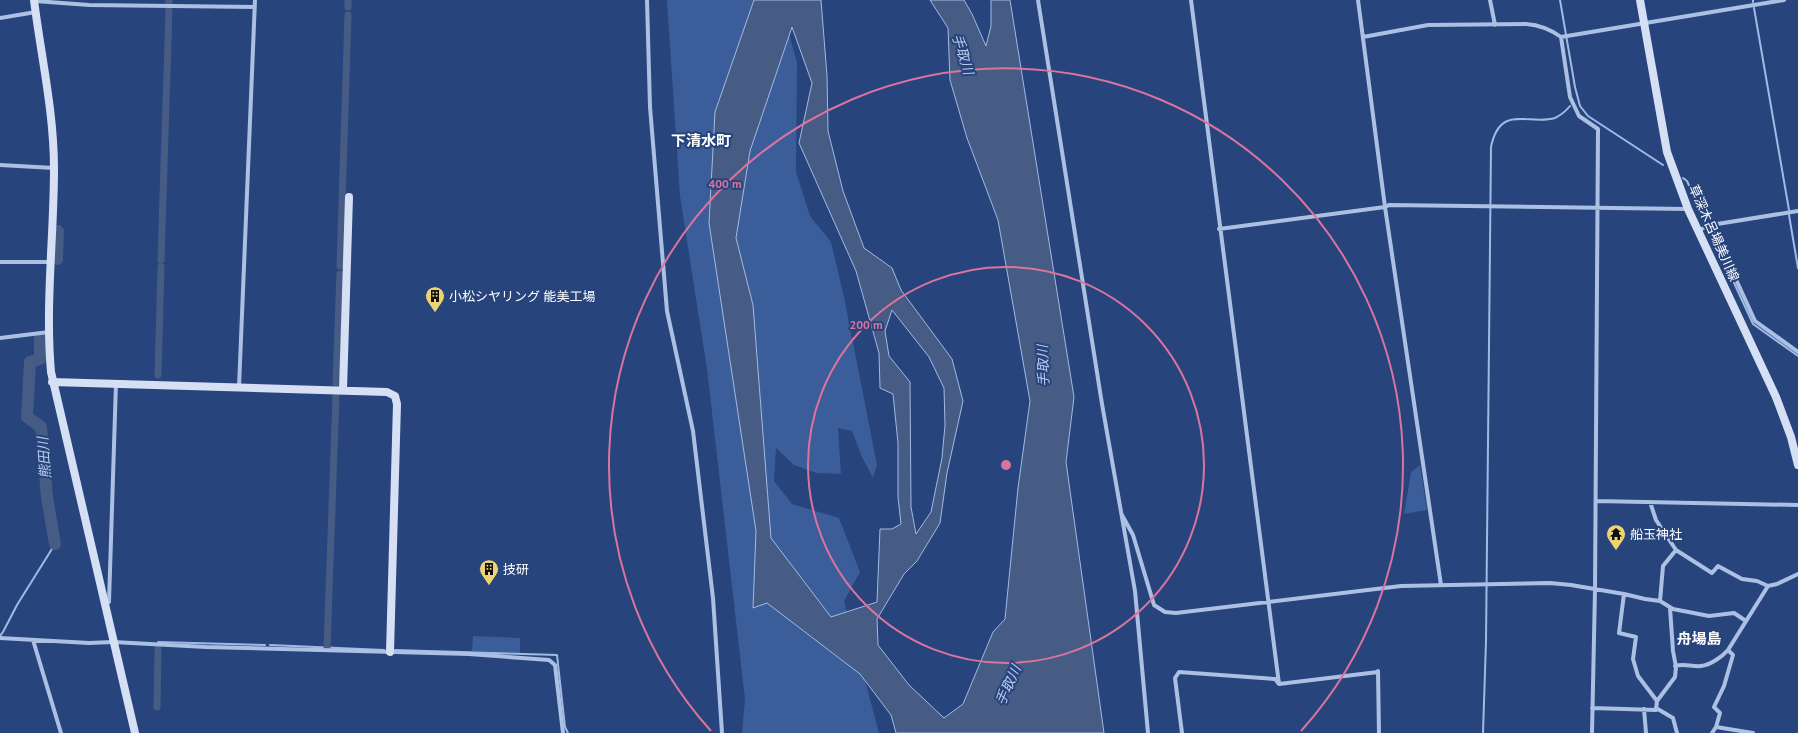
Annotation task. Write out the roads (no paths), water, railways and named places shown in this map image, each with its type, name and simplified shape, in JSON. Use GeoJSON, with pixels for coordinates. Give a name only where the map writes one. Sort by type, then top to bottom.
{"type":"FeatureCollection","features":[{"type":"Feature","properties":{"kind":"street"},"geometry":{"type":"LineString","coordinates":[[239,387],[255,0]]}},
{"type":"Feature","properties":{"kind":"street"},"geometry":{"type":"LineString","coordinates":[[647,0],[650,107],[667,311],[693,431],[713,598],[722,733]]}},
{"type":"Feature","properties":{"kind":"street"},"geometry":{"type":"LineString","coordinates":[[1038,0],[1099,388],[1137,602],[1148,733]]}},
{"type":"Feature","properties":{"kind":"street"},"geometry":{"type":"LineString","coordinates":[[1191,0],[1219,228],[1279,684]]}},
{"type":"Feature","properties":{"kind":"street"},"geometry":{"type":"LineString","coordinates":[[1358,0],[1385,207],[1441,585]]}},
{"type":"Feature","properties":{"kind":"street"},"geometry":{"type":"LineString","coordinates":[[1490,0],[1495,25]]}},
{"type":"Feature","properties":{"kind":"street","name":"草深木呂場美川線"},"geometry":{"type":"LineString","coordinates":[[1640,0],[1667,152],[1688,208],[1702,229],[1776,397],[1791,437],[1798,465]]}},
{"type":"Feature","properties":{"kind":"street"},"geometry":{"type":"LineString","coordinates":[[1363,37],[1428,25],[1538,25],[1564,36],[1784,0]]}},
{"type":"Feature","properties":{"kind":"street"},"geometry":{"type":"LineString","coordinates":[[135,733],[52,382],[49,332],[54,168],[51,120],[34,1],[90,4],[255,7]]}},
{"type":"Feature","properties":{"kind":"street"},"geometry":{"type":"LineString","coordinates":[[0,18],[36,12]]}},
{"type":"Feature","properties":{"kind":"street"},"geometry":{"type":"LineString","coordinates":[[1564,36],[1570,97],[1579,116],[1598,129],[1596,501],[1592,733]]}},
{"type":"Feature","properties":{"kind":"street"},"geometry":{"type":"LineString","coordinates":[[0,165],[54,168]]}},
{"type":"Feature","properties":{"kind":"street"},"geometry":{"type":"LineString","coordinates":[[343,390],[349,198]]}},
{"type":"Feature","properties":{"kind":"street"},"geometry":{"type":"LineString","coordinates":[[1219,228],[1385,207],[1389,205],[1688,208]]}},
{"type":"Feature","properties":{"kind":"street"},"geometry":{"type":"LineString","coordinates":[[1702,229],[1710,225],[1798,210]]}},
{"type":"Feature","properties":{"kind":"street"},"geometry":{"type":"LineString","coordinates":[[1710,225],[1755,321],[1798,352]]}},
{"type":"Feature","properties":{"kind":"street"},"geometry":{"type":"LineString","coordinates":[[0,262],[51,262]]}},
{"type":"Feature","properties":{"kind":"street"},"geometry":{"type":"LineString","coordinates":[[0,338],[49,332]]}},
{"type":"Feature","properties":{"kind":"street"},"geometry":{"type":"LineString","coordinates":[[52,382],[343,390],[387,392],[395,396],[397,404],[390,652]]}},
{"type":"Feature","properties":{"kind":"street"},"geometry":{"type":"LineString","coordinates":[[105,605],[109,602],[116,383]]}},
{"type":"Feature","properties":{"kind":"street"},"geometry":{"type":"LineString","coordinates":[[1596,501],[1798,506]]}},
{"type":"Feature","properties":{"kind":"street"},"geometry":{"type":"LineString","coordinates":[[1650,502],[1656,520],[1676,550],[1712,573],[1718,566],[1742,579],[1757,581],[1768,586],[1777,584],[1798,574]]}},
{"type":"Feature","properties":{"kind":"street"},"geometry":{"type":"LineString","coordinates":[[1122,514],[1133,535],[1154,605],[1159,610],[1176,613],[1374,588],[1487,583],[1550,583],[1571,585],[1660,601],[1670,608],[1709,616],[1728,613],[1734,614],[1746,621]]}},
{"type":"Feature","properties":{"kind":"street"},"geometry":{"type":"LineString","coordinates":[[1660,601],[1663,566],[1676,550]]}},
{"type":"Feature","properties":{"kind":"street"},"geometry":{"type":"LineString","coordinates":[[1676,666],[1683,664],[1702,666],[1723,656],[1768,586]]}},
{"type":"Feature","properties":{"kind":"street"},"geometry":{"type":"LineString","coordinates":[[1624,594],[1619,633],[1636,637],[1633,659],[1638,676],[1658,701]]}},
{"type":"Feature","properties":{"kind":"street"},"geometry":{"type":"LineString","coordinates":[[1656,708],[1658,701],[1675,677],[1676,666],[1673,652],[1670,608]]}},
{"type":"Feature","properties":{"kind":"street"},"geometry":{"type":"LineString","coordinates":[[2,638],[88,643],[113,642],[206,647],[469,654],[549,660],[555,665],[563,733]]}},
{"type":"Feature","properties":{"kind":"street"},"geometry":{"type":"LineString","coordinates":[[33,640],[61,733]]}},
{"type":"Feature","properties":{"kind":"street"},"geometry":{"type":"LineString","coordinates":[[1712,733],[1716,727],[1720,713],[1714,706],[1724,686],[1733,655],[1728,650]]}},
{"type":"Feature","properties":{"kind":"street"},"geometry":{"type":"LineString","coordinates":[[1182,733],[1175,678],[1179,672],[1275,680],[1279,684],[1378,672],[1379,733]]}},
{"type":"Feature","properties":{"kind":"street"},"geometry":{"type":"LineString","coordinates":[[1592,708],[1656,710],[1656,708]]}},
{"type":"Feature","properties":{"kind":"street"},"geometry":{"type":"LineString","coordinates":[[1656,708],[1673,718],[1677,733]]}},
{"type":"Feature","properties":{"kind":"street"},"geometry":{"type":"LineString","coordinates":[[1644,709],[1646,733]]}},
{"type":"Feature","properties":{"kind":"street"},"geometry":{"type":"LineString","coordinates":[[1716,727],[1753,733]]}},
{"type":"Feature","properties":{"kind":"water","name":"手取川"},"geometry":{"type":"Polygon","coordinates":[[[754,0],[821,0],[827,76],[828,131],[843,191],[864,248],[892,268],[901,290],[952,359],[963,401],[947,473],[940,523],[917,561],[904,574],[877,619],[878,645],[909,685],[944,718],[963,704],[993,632],[1005,619],[1018,488],[1030,401],[998,220],[967,138],[950,80],[948,28],[930,0],[964,0],[986,46],[991,26],[991,0],[1010,0],[1074,397],[1066,462],[1104,733],[896,733],[891,715],[860,674],[767,603],[753,608],[756,531],[709,223],[715,112],[754,0]],[[792,27],[750,151],[736,238],[753,305],[771,538],[831,617],[877,602],[880,529],[892,529],[901,524],[898,497],[898,443],[893,394],[880,388],[879,353],[856,271],[799,143],[812,83],[792,27]],[[892,310],[885,331],[889,356],[910,382],[911,507],[916,534],[931,512],[942,458],[945,425],[944,388],[929,357],[892,310]]]}},
{"type":"Feature","properties":{"kind":"waterway"},"geometry":{"type":"LineString","coordinates":[[348,0],[348,7]]}},
{"type":"Feature","properties":{"kind":"waterway"},"geometry":{"type":"LineString","coordinates":[[1560,0],[1575,87],[1580,106],[1588,116],[1663,165]]}},
{"type":"Feature","properties":{"kind":"waterway"},"geometry":{"type":"LineString","coordinates":[[1754,8],[1789,210]]}},
{"type":"Feature","properties":{"kind":"waterway"},"geometry":{"type":"LineString","coordinates":[[161,260],[169,9]]}},
{"type":"Feature","properties":{"kind":"waterway"},"geometry":{"type":"LineString","coordinates":[[340,266],[348,15]]}},
{"type":"Feature","properties":{"kind":"waterway"},"geometry":{"type":"LineString","coordinates":[[1483,733],[1486,641],[1491,147],[1495,133],[1501,125],[1508,121],[1517,119],[1545,120],[1555,118],[1570,106]]}},
{"type":"Feature","properties":{"kind":"waterway"},"geometry":{"type":"LineString","coordinates":[[1683,178],[1687,181],[1753,324],[1798,356]]}},
{"type":"Feature","properties":{"kind":"waterway"},"geometry":{"type":"LineString","coordinates":[[1789,215],[1798,268]]}},
{"type":"Feature","properties":{"kind":"waterway","name":"熊田川"},"geometry":{"type":"LineString","coordinates":[[57,259],[58,231]]}},
{"type":"Feature","properties":{"kind":"waterway"},"geometry":{"type":"LineString","coordinates":[[158,375],[161,267]]}},
{"type":"Feature","properties":{"kind":"waterway"},"geometry":{"type":"LineString","coordinates":[[336,383],[340,274]]}},
{"type":"Feature","properties":{"kind":"waterway","name":"熊田川"},"geometry":{"type":"LineString","coordinates":[[40,337],[40,359],[30,362],[27,417],[41,427],[47,497],[55,544]]}},
{"type":"Feature","properties":{"kind":"waterway"},"geometry":{"type":"LineString","coordinates":[[327,647],[336,395]]}},
{"type":"Feature","properties":{"kind":"waterway"},"geometry":{"type":"LineString","coordinates":[[0,636],[17,605],[55,544]]}},
{"type":"Feature","properties":{"kind":"waterway"},"geometry":{"type":"LineString","coordinates":[[158,642],[265,645]]}},
{"type":"Feature","properties":{"kind":"waterway"},"geometry":{"type":"LineString","coordinates":[[270,645],[384,650]]}},
{"type":"Feature","properties":{"kind":"waterway"},"geometry":{"type":"LineString","coordinates":[[157,707],[158,649]]}},
{"type":"Feature","properties":{"kind":"waterway"},"geometry":{"type":"LineString","coordinates":[[395,650],[557,655],[565,727],[568,733]]}},
{"type":"Feature","properties":{"kind":"place","name":"小松シヤリング 能美工場"},"geometry":{"type":"Point","coordinates":[435,313]}},
{"type":"Feature","properties":{"kind":"place","name":"船玉神社"},"geometry":{"type":"Point","coordinates":[1616,551]}},
{"type":"Feature","properties":{"kind":"place","name":"技研"},"geometry":{"type":"Point","coordinates":[489,586]}},
{"type":"Feature","properties":{"kind":"district","name":"下清水町"},"geometry":{"type":"Point","coordinates":[701,140]}},
{"type":"Feature","properties":{"kind":"district","name":"舟場島"},"geometry":{"type":"Point","coordinates":[1699,638]}}]}
